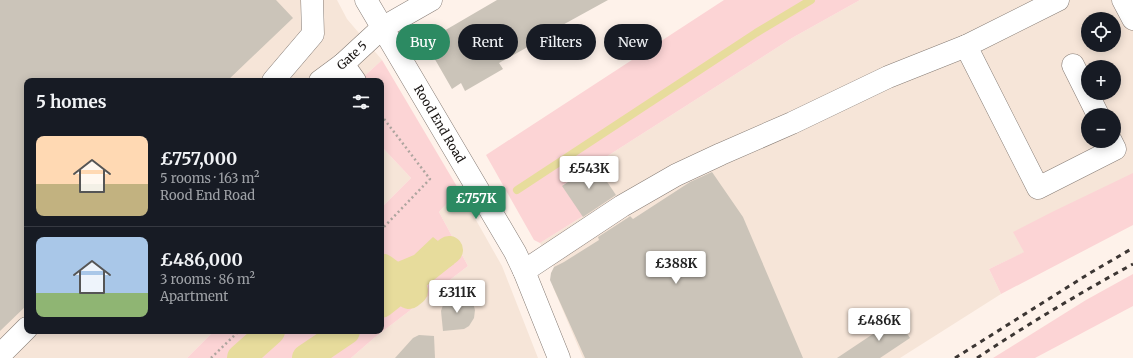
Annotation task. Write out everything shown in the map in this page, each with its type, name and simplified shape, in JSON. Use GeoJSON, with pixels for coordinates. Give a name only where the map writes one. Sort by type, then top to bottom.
{"type":"FeatureCollection","features":[{"type":"Feature","properties":{"kind":"street"},"geometry":{"type":"LineString","coordinates":[[276,78],[313,34],[312,0]]}},
{"type":"Feature","properties":{"kind":"street","name":"Rood End Road"},"geometry":{"type":"LineString","coordinates":[[366,0],[519,261],[559,358]]}},
{"type":"Feature","properties":{"kind":"street","name":"Gate 5"},"geometry":{"type":"LineString","coordinates":[[324,78],[342,64],[382,28],[431,0]]}},
{"type":"Feature","properties":{"kind":"street"},"geometry":{"type":"LineString","coordinates":[[519,261],[622,206],[676,175],[792,123],[888,77],[966,46],[1058,0]]}},
{"type":"Feature","properties":{"kind":"street"},"geometry":{"type":"LineString","coordinates":[[1123,0],[1133,19]]}},
{"type":"Feature","properties":{"kind":"street"},"geometry":{"type":"LineString","coordinates":[[966,46],[1038,188],[1114,148]]}},
{"type":"Feature","properties":{"kind":"street"},"geometry":{"type":"LineString","coordinates":[[342,64],[353,78]]}},
{"type":"Feature","properties":{"kind":"street"},"geometry":{"type":"LineString","coordinates":[[1073,65],[1094,108]]}},
{"type":"Feature","properties":{"kind":"street"},"geometry":{"type":"LineString","coordinates":[[0,355],[24,331]]}},
{"type":"Feature","properties":{"kind":"path"},"geometry":{"type":"LineString","coordinates":[[384,119],[430,180],[384,227]]}},
{"type":"Feature","properties":{"kind":"path"},"geometry":{"type":"LineString","coordinates":[[211,358],[236,334]]}},
{"type":"Feature","properties":{"kind":"shaded area"},"geometry":{"type":"Polygon","coordinates":[[[0,0],[337,0],[347,19],[382,60],[362,78],[24,78],[24,334],[211,334],[187,358],[0,358],[0,0]]]}},
{"type":"Feature","properties":{"kind":"shaded area"},"geometry":{"type":"Polygon","coordinates":[[[724,0],[860,0],[792,38],[563,185],[583,216],[540,243],[534,240],[486,155],[632,60],[662,60],[662,40],[724,0]]]}},
{"type":"Feature","properties":{"kind":"shaded area"},"geometry":{"type":"Polygon","coordinates":[[[860,0],[1133,0],[1133,201],[989,269],[1001,294],[900,358],[583,358],[553,287],[554,267],[540,243],[583,216],[562,186],[792,38],[860,0]]]}},
{"type":"Feature","properties":{"kind":"shaded area"},"geometry":{"type":"Polygon","coordinates":[[[382,60],[459,190],[439,212],[468,266],[384,330],[384,205],[411,178],[384,149],[384,78],[362,78],[382,60]]]}},
{"type":"Feature","properties":{"kind":"shaded area"},"geometry":{"type":"Polygon","coordinates":[[[384,149],[411,178],[384,205],[384,149]]]}},
{"type":"Feature","properties":{"kind":"shaded area"},"geometry":{"type":"Polygon","coordinates":[[[1133,173],[1133,225],[1001,294],[989,269],[1024,252],[1013,232],[1133,173]]]}},
{"type":"Feature","properties":{"kind":"shaded area"},"geometry":{"type":"Polygon","coordinates":[[[459,190],[502,266],[538,358],[351,358],[379,334],[384,334],[384,330],[468,266],[439,212],[459,190]]]}},
{"type":"Feature","properties":{"kind":"shaded area"},"geometry":{"type":"Polygon","coordinates":[[[433,237],[449,250],[454,264],[414,291],[384,268],[414,255],[433,237]]]}},
{"type":"Feature","properties":{"kind":"shaded area"},"geometry":{"type":"Polygon","coordinates":[[[1133,274],[1133,306],[1035,358],[993,358],[1086,300],[1133,274]]]}},
{"type":"Feature","properties":{"kind":"shaded area"},"geometry":{"type":"Polygon","coordinates":[[[211,334],[379,334],[351,358],[187,358],[211,334]]]}},
{"type":"Feature","properties":{"kind":"building"},"geometry":{"type":"Polygon","coordinates":[[[0,0],[276,0],[293,18],[230,78],[24,78],[24,308],[0,331],[0,0]]]}},
{"type":"Feature","properties":{"kind":"building"},"geometry":{"type":"Polygon","coordinates":[[[497,0],[608,0],[564,24],[526,24],[526,48],[518,52],[518,24],[458,24],[458,60],[504,60],[499,63],[503,69],[465,91],[461,83],[452,89],[435,60],[450,60],[450,27],[497,0]]]}},
{"type":"Feature","properties":{"kind":"building"},"geometry":{"type":"Polygon","coordinates":[[[595,164],[616,195],[583,217],[562,186],[595,164]]]}},
{"type":"Feature","properties":{"kind":"building"},"geometry":{"type":"Polygon","coordinates":[[[712,172],[743,217],[803,358],[585,358],[550,280],[554,267],[599,240],[598,237],[630,216],[633,219],[690,182],[712,172]]]}},
{"type":"Feature","properties":{"kind":"building"},"geometry":{"type":"Polygon","coordinates":[[[460,296],[467,298],[473,303],[475,310],[474,318],[469,326],[464,329],[443,331],[441,311],[443,305],[451,297],[460,296]]]}},
{"type":"Feature","properties":{"kind":"building"},"geometry":{"type":"Polygon","coordinates":[[[897,318],[910,338],[880,358],[837,358],[897,318]]]}},
{"type":"Feature","properties":{"kind":"building"},"geometry":{"type":"Polygon","coordinates":[[[419,335],[434,336],[435,358],[395,358],[413,338],[419,335]]]}},
{"type":"Feature","properties":{"kind":"waterway"},"geometry":{"type":"LineString","coordinates":[[517,190],[756,33],[811,0]]}},
{"type":"Feature","properties":{"kind":"waterway"},"geometry":{"type":"LineString","coordinates":[[384,302],[449,250]]}},
{"type":"Feature","properties":{"kind":"waterway"},"geometry":{"type":"LineString","coordinates":[[384,269],[414,291],[409,295]]}},
{"type":"Feature","properties":{"kind":"waterway"},"geometry":{"type":"LineString","coordinates":[[241,358],[268,334]]}},
{"type":"Feature","properties":{"kind":"waterway"},"geometry":{"type":"LineString","coordinates":[[306,358],[342,334]]}},
{"type":"Feature","properties":{"kind":"railway"},"geometry":{"type":"LineString","coordinates":[[955,358],[1090,273],[1133,248]]}},
{"type":"Feature","properties":{"kind":"railway"},"geometry":{"type":"LineString","coordinates":[[977,358],[1054,309],[1133,264]]}}]}
